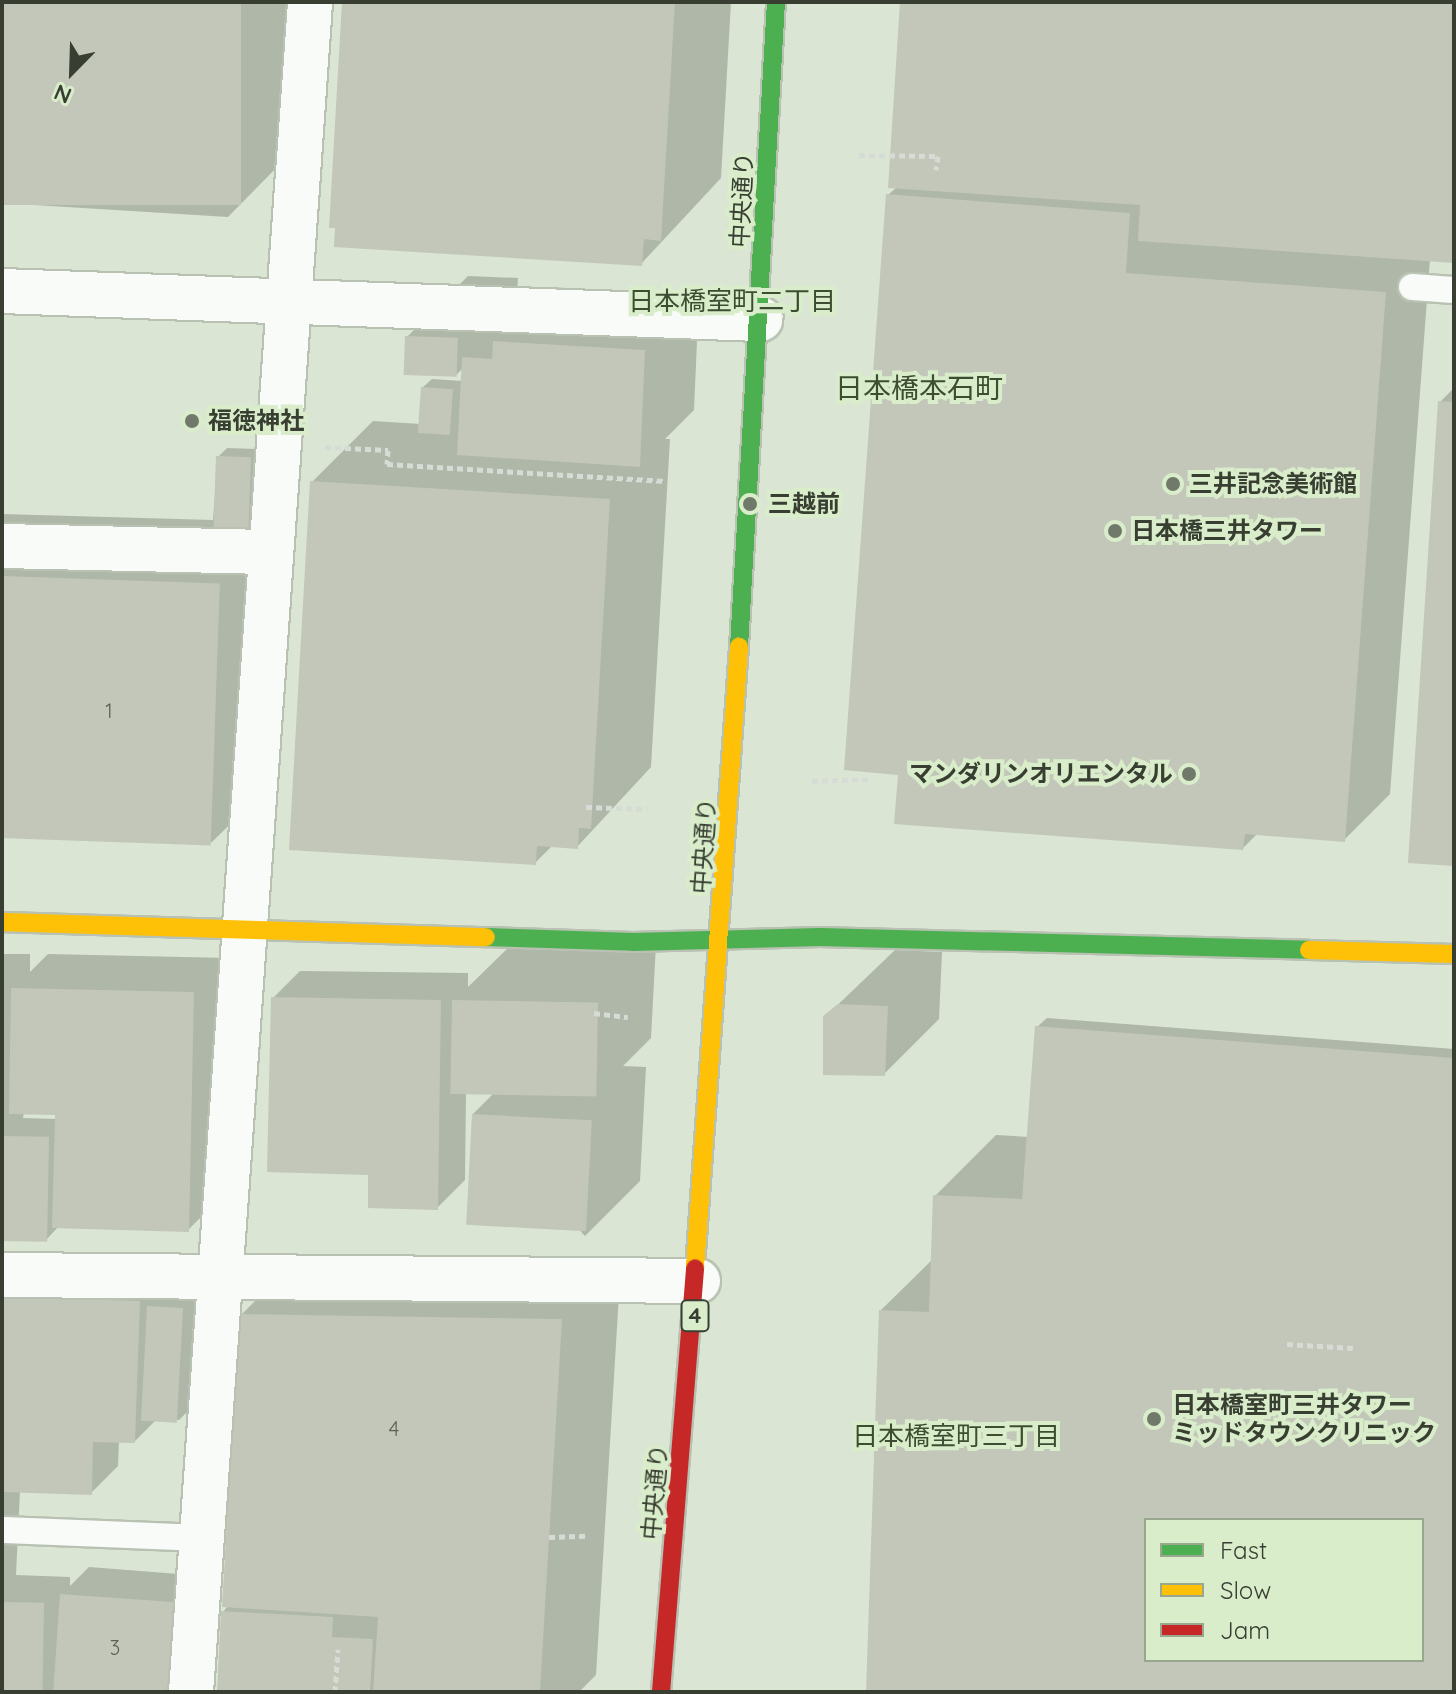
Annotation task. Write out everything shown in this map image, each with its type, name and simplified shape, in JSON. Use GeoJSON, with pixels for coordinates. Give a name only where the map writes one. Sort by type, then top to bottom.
{"type":"FeatureCollection","features":[{"type":"Feature","properties":{"kind":"main road","name":"中央通り"},"geometry":{"type":"LineString","coordinates":[[661,1692],[698,1281],[722,940],[776,2]]}},
{"type":"Feature","properties":{"kind":"main road"},"geometry":{"type":"LineString","coordinates":[[2,922],[244,926],[633,942],[820,937],[1454,954]]}},
{"type":"Feature","properties":{"kind":"street"},"geometry":{"type":"LineString","coordinates":[[191,1692],[310,2]]}},
{"type":"Feature","properties":{"kind":"street"},"geometry":{"type":"LineString","coordinates":[[2,291],[760,319]]}},
{"type":"Feature","properties":{"kind":"street"},"geometry":{"type":"LineString","coordinates":[[2,546],[270,552]]}},
{"type":"Feature","properties":{"kind":"street"},"geometry":{"type":"LineString","coordinates":[[2,1275],[698,1281]]}},
{"type":"Feature","properties":{"kind":"lane"},"geometry":{"type":"LineString","coordinates":[[1412,287],[1454,290]]}},
{"type":"Feature","properties":{"kind":"lane"},"geometry":{"type":"LineString","coordinates":[[2,1530],[202,1538]]}},
{"type":"Feature","properties":{"kind":"path"},"geometry":{"type":"LineString","coordinates":[[859,155],[938,156],[936,170]]}},
{"type":"Feature","properties":{"kind":"path"},"geometry":{"type":"LineString","coordinates":[[277,444],[388,450],[387,464],[665,481]]}},
{"type":"Feature","properties":{"kind":"path"},"geometry":{"type":"LineString","coordinates":[[812,781],[871,779]]}},
{"type":"Feature","properties":{"kind":"path"},"geometry":{"type":"LineString","coordinates":[[586,807],[647,809]]}},
{"type":"Feature","properties":{"kind":"path"},"geometry":{"type":"LineString","coordinates":[[594,1013],[628,1017]]}},
{"type":"Feature","properties":{"kind":"path"},"geometry":{"type":"LineString","coordinates":[[1287,1344],[1353,1348]]}},
{"type":"Feature","properties":{"kind":"path"},"geometry":{"type":"LineString","coordinates":[[549,1537],[586,1536]]}},
{"type":"Feature","properties":{"kind":"path"},"geometry":{"type":"LineString","coordinates":[[335,1692],[338,1649]]}},
{"type":"Feature","properties":{"kind":"building"},"geometry":{"type":"Polygon","coordinates":[[[2,2],[241,2],[241,205],[2,205],[2,2]]]}},
{"type":"Feature","properties":{"kind":"building"},"geometry":{"type":"Polygon","coordinates":[[[342,2],[675,2],[661,241],[644,239],[642,266],[334,247],[335,228],[329,228],[342,2]]]}},
{"type":"Feature","properties":{"kind":"building"},"geometry":{"type":"Polygon","coordinates":[[[900,2],[1454,2],[1454,263],[1138,241],[1140,205],[888,188],[900,2]]]}},
{"type":"Feature","properties":{"kind":"building","name":"日本橋三井タワー"},"geometry":{"type":"Polygon","coordinates":[[[886,194],[1130,213],[1126,273],[1386,292],[1345,842],[1245,834],[1243,850],[894,824],[898,775],[844,770],[886,194]]]}},
{"type":"Feature","properties":{"kind":"building"},"geometry":{"type":"Polygon","coordinates":[[[405,336],[458,338],[457,377],[404,375],[405,336]]]}},
{"type":"Feature","properties":{"kind":"building"},"geometry":{"type":"Polygon","coordinates":[[[493,341],[645,350],[640,467],[457,455],[462,357],[492,359],[493,341]]]}},
{"type":"Feature","properties":{"kind":"building"},"geometry":{"type":"Polygon","coordinates":[[[421,387],[453,389],[450,435],[418,433],[421,387]]]}},
{"type":"Feature","properties":{"kind":"building"},"geometry":{"type":"Polygon","coordinates":[[[1438,401],[1454,402],[1454,866],[1408,863],[1438,401]]]}},
{"type":"Feature","properties":{"kind":"building"},"geometry":{"type":"Polygon","coordinates":[[[216,456],[251,457],[248,532],[213,531],[216,456]]]}},
{"type":"Feature","properties":{"kind":"building"},"geometry":{"type":"Polygon","coordinates":[[[310,481],[610,499],[591,829],[579,828],[578,849],[537,846],[536,865],[289,850],[310,481]]]}},
{"type":"Feature","properties":{"kind":"building"},"geometry":{"type":"Polygon","coordinates":[[[2,576],[220,584],[211,845],[2,838],[2,576]]]}},
{"type":"Feature","properties":{"kind":"building"},"geometry":{"type":"Polygon","coordinates":[[[11,988],[194,992],[189,1232],[52,1228],[55,1115],[9,1114],[11,988]]]}},
{"type":"Feature","properties":{"kind":"building"},"geometry":{"type":"Polygon","coordinates":[[[271,997],[441,1000],[438,1210],[368,1208],[368,1175],[267,1172],[271,997]]]}},
{"type":"Feature","properties":{"kind":"building"},"geometry":{"type":"Polygon","coordinates":[[[452,1000],[598,1003],[596,1097],[450,1094],[452,1000]]]}},
{"type":"Feature","properties":{"kind":"building"},"geometry":{"type":"Polygon","coordinates":[[[838,1004],[888,1006],[885,1076],[823,1075],[823,1016],[838,1004]]]}},
{"type":"Feature","properties":{"kind":"building"},"geometry":{"type":"Polygon","coordinates":[[[1035,1026],[1454,1058],[1454,1692],[866,1692],[879,1310],[929,1312],[933,1195],[1022,1199],[1035,1026]]]}},
{"type":"Feature","properties":{"kind":"building"},"geometry":{"type":"Polygon","coordinates":[[[472,1114],[592,1120],[586,1231],[466,1225],[472,1114]]]}},
{"type":"Feature","properties":{"kind":"building"},"geometry":{"type":"Polygon","coordinates":[[[2,1136],[49,1137],[47,1242],[2,1241],[2,1136]]]}},
{"type":"Feature","properties":{"kind":"building"},"geometry":{"type":"Polygon","coordinates":[[[2,1297],[140,1301],[135,1443],[93,1442],[92,1495],[2,1492],[2,1297]]]}},
{"type":"Feature","properties":{"kind":"building"},"geometry":{"type":"Polygon","coordinates":[[[147,1306],[183,1308],[177,1423],[141,1421],[147,1306]]]}},
{"type":"Feature","properties":{"kind":"building"},"geometry":{"type":"Polygon","coordinates":[[[239,1314],[562,1319],[540,1692],[373,1692],[378,1617],[222,1607],[239,1314]]]}},
{"type":"Feature","properties":{"kind":"building"},"geometry":{"type":"Polygon","coordinates":[[[60,1594],[177,1602],[170,1692],[53,1692],[60,1594]]]}},
{"type":"Feature","properties":{"kind":"building"},"geometry":{"type":"Polygon","coordinates":[[[2,1602],[44,1603],[42,1692],[2,1692],[2,1602]]]}},
{"type":"Feature","properties":{"kind":"building"},"geometry":{"type":"Polygon","coordinates":[[[221,1611],[333,1617],[332,1637],[373,1639],[370,1692],[217,1692],[221,1611]]]}},
{"type":"Feature","properties":{"kind":"traffic: fast"},"geometry":{"type":"LineString","coordinates":[[739,647],[776,2]]}},
{"type":"Feature","properties":{"kind":"traffic: fast"},"geometry":{"type":"LineString","coordinates":[[486,937],[633,942],[820,937],[1309,950]]}},
{"type":"Feature","properties":{"kind":"traffic: slow"},"geometry":{"type":"LineString","coordinates":[[695,1268],[739,647]]}},
{"type":"Feature","properties":{"kind":"traffic: slow"},"geometry":{"type":"LineString","coordinates":[[2,922],[486,937]]}},
{"type":"Feature","properties":{"kind":"traffic: slow"},"geometry":{"type":"LineString","coordinates":[[1309,950],[1454,954]]}},
{"type":"Feature","properties":{"kind":"traffic: jam"},"geometry":{"type":"LineString","coordinates":[[661,1692],[695,1268]]}},
{"type":"Feature","properties":{"kind":"place","name":"福徳神社"},"geometry":{"type":"Point","coordinates":[192,421]}},
{"type":"Feature","properties":{"kind":"place","name":"三井記念美術館"},"geometry":{"type":"Point","coordinates":[1173,484]}},
{"type":"Feature","properties":{"kind":"place","name":"三越前"},"geometry":{"type":"Point","coordinates":[750,504]}},
{"type":"Feature","properties":{"kind":"place","name":"日本橋三井タワー"},"geometry":{"type":"Point","coordinates":[1115,531]}},
{"type":"Feature","properties":{"kind":"place","name":"マンダリンオリエンタル"},"geometry":{"type":"Point","coordinates":[1189,774]}},
{"type":"Feature","properties":{"kind":"place","name":"日本橋室町三井タワー ミッドタウンクリニック"},"geometry":{"type":"Point","coordinates":[1154,1419]}},
{"type":"Feature","properties":{"kind":"district","name":"日本橋室町二丁目"},"geometry":{"type":"Point","coordinates":[732,301]}},
{"type":"Feature","properties":{"kind":"district","name":"日本橋本石町"},"geometry":{"type":"Point","coordinates":[919,388]}},
{"type":"Feature","properties":{"kind":"district","name":"日本橋室町三丁目"},"geometry":{"type":"Point","coordinates":[956,1436]}}]}
